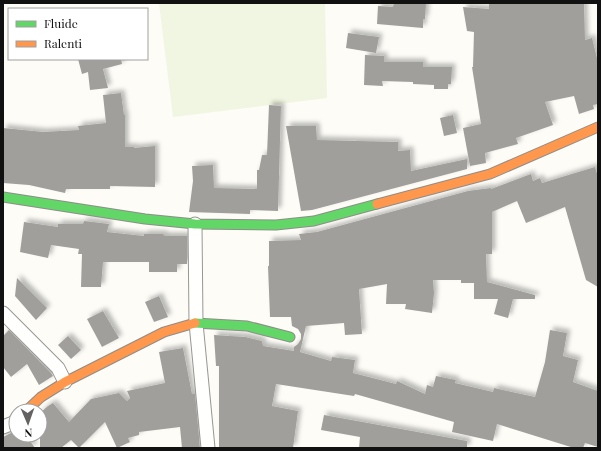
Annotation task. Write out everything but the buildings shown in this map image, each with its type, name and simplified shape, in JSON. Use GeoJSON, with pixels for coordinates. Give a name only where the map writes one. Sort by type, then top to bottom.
{"type":"FeatureCollection","features":[{"type":"Feature","properties":{"kind":"street"},"geometry":{"type":"LineString","coordinates":[[3,197],[145,219],[195,224],[276,225],[321,219],[490,174],[598,127]]}},
{"type":"Feature","properties":{"kind":"street"},"geometry":{"type":"LineString","coordinates":[[195,224],[196,324],[208,448]]}},
{"type":"Feature","properties":{"kind":"street"},"geometry":{"type":"LineString","coordinates":[[3,313],[58,368],[65,382]]}},
{"type":"Feature","properties":{"kind":"street"},"geometry":{"type":"LineString","coordinates":[[35,403],[41,397],[65,382],[164,332],[196,324],[247,326],[290,337]]}},
{"type":"Feature","properties":{"kind":"green space"},"geometry":{"type":"Polygon","coordinates":[[[159,3],[325,3],[327,98],[173,117],[159,3]]]}},
{"type":"Feature","properties":{"kind":"traffic: fast"},"geometry":{"type":"LineString","coordinates":[[3,197],[145,219],[195,224],[276,225],[314,221],[377,204]]}},
{"type":"Feature","properties":{"kind":"traffic: fast"},"geometry":{"type":"LineString","coordinates":[[195,323],[247,326],[290,337]]}},
{"type":"Feature","properties":{"kind":"traffic: slow"},"geometry":{"type":"LineString","coordinates":[[377,204],[490,174],[598,127]]}},
{"type":"Feature","properties":{"kind":"traffic: slow"},"geometry":{"type":"LineString","coordinates":[[35,403],[41,397],[65,382],[164,332],[195,323]]}}]}
